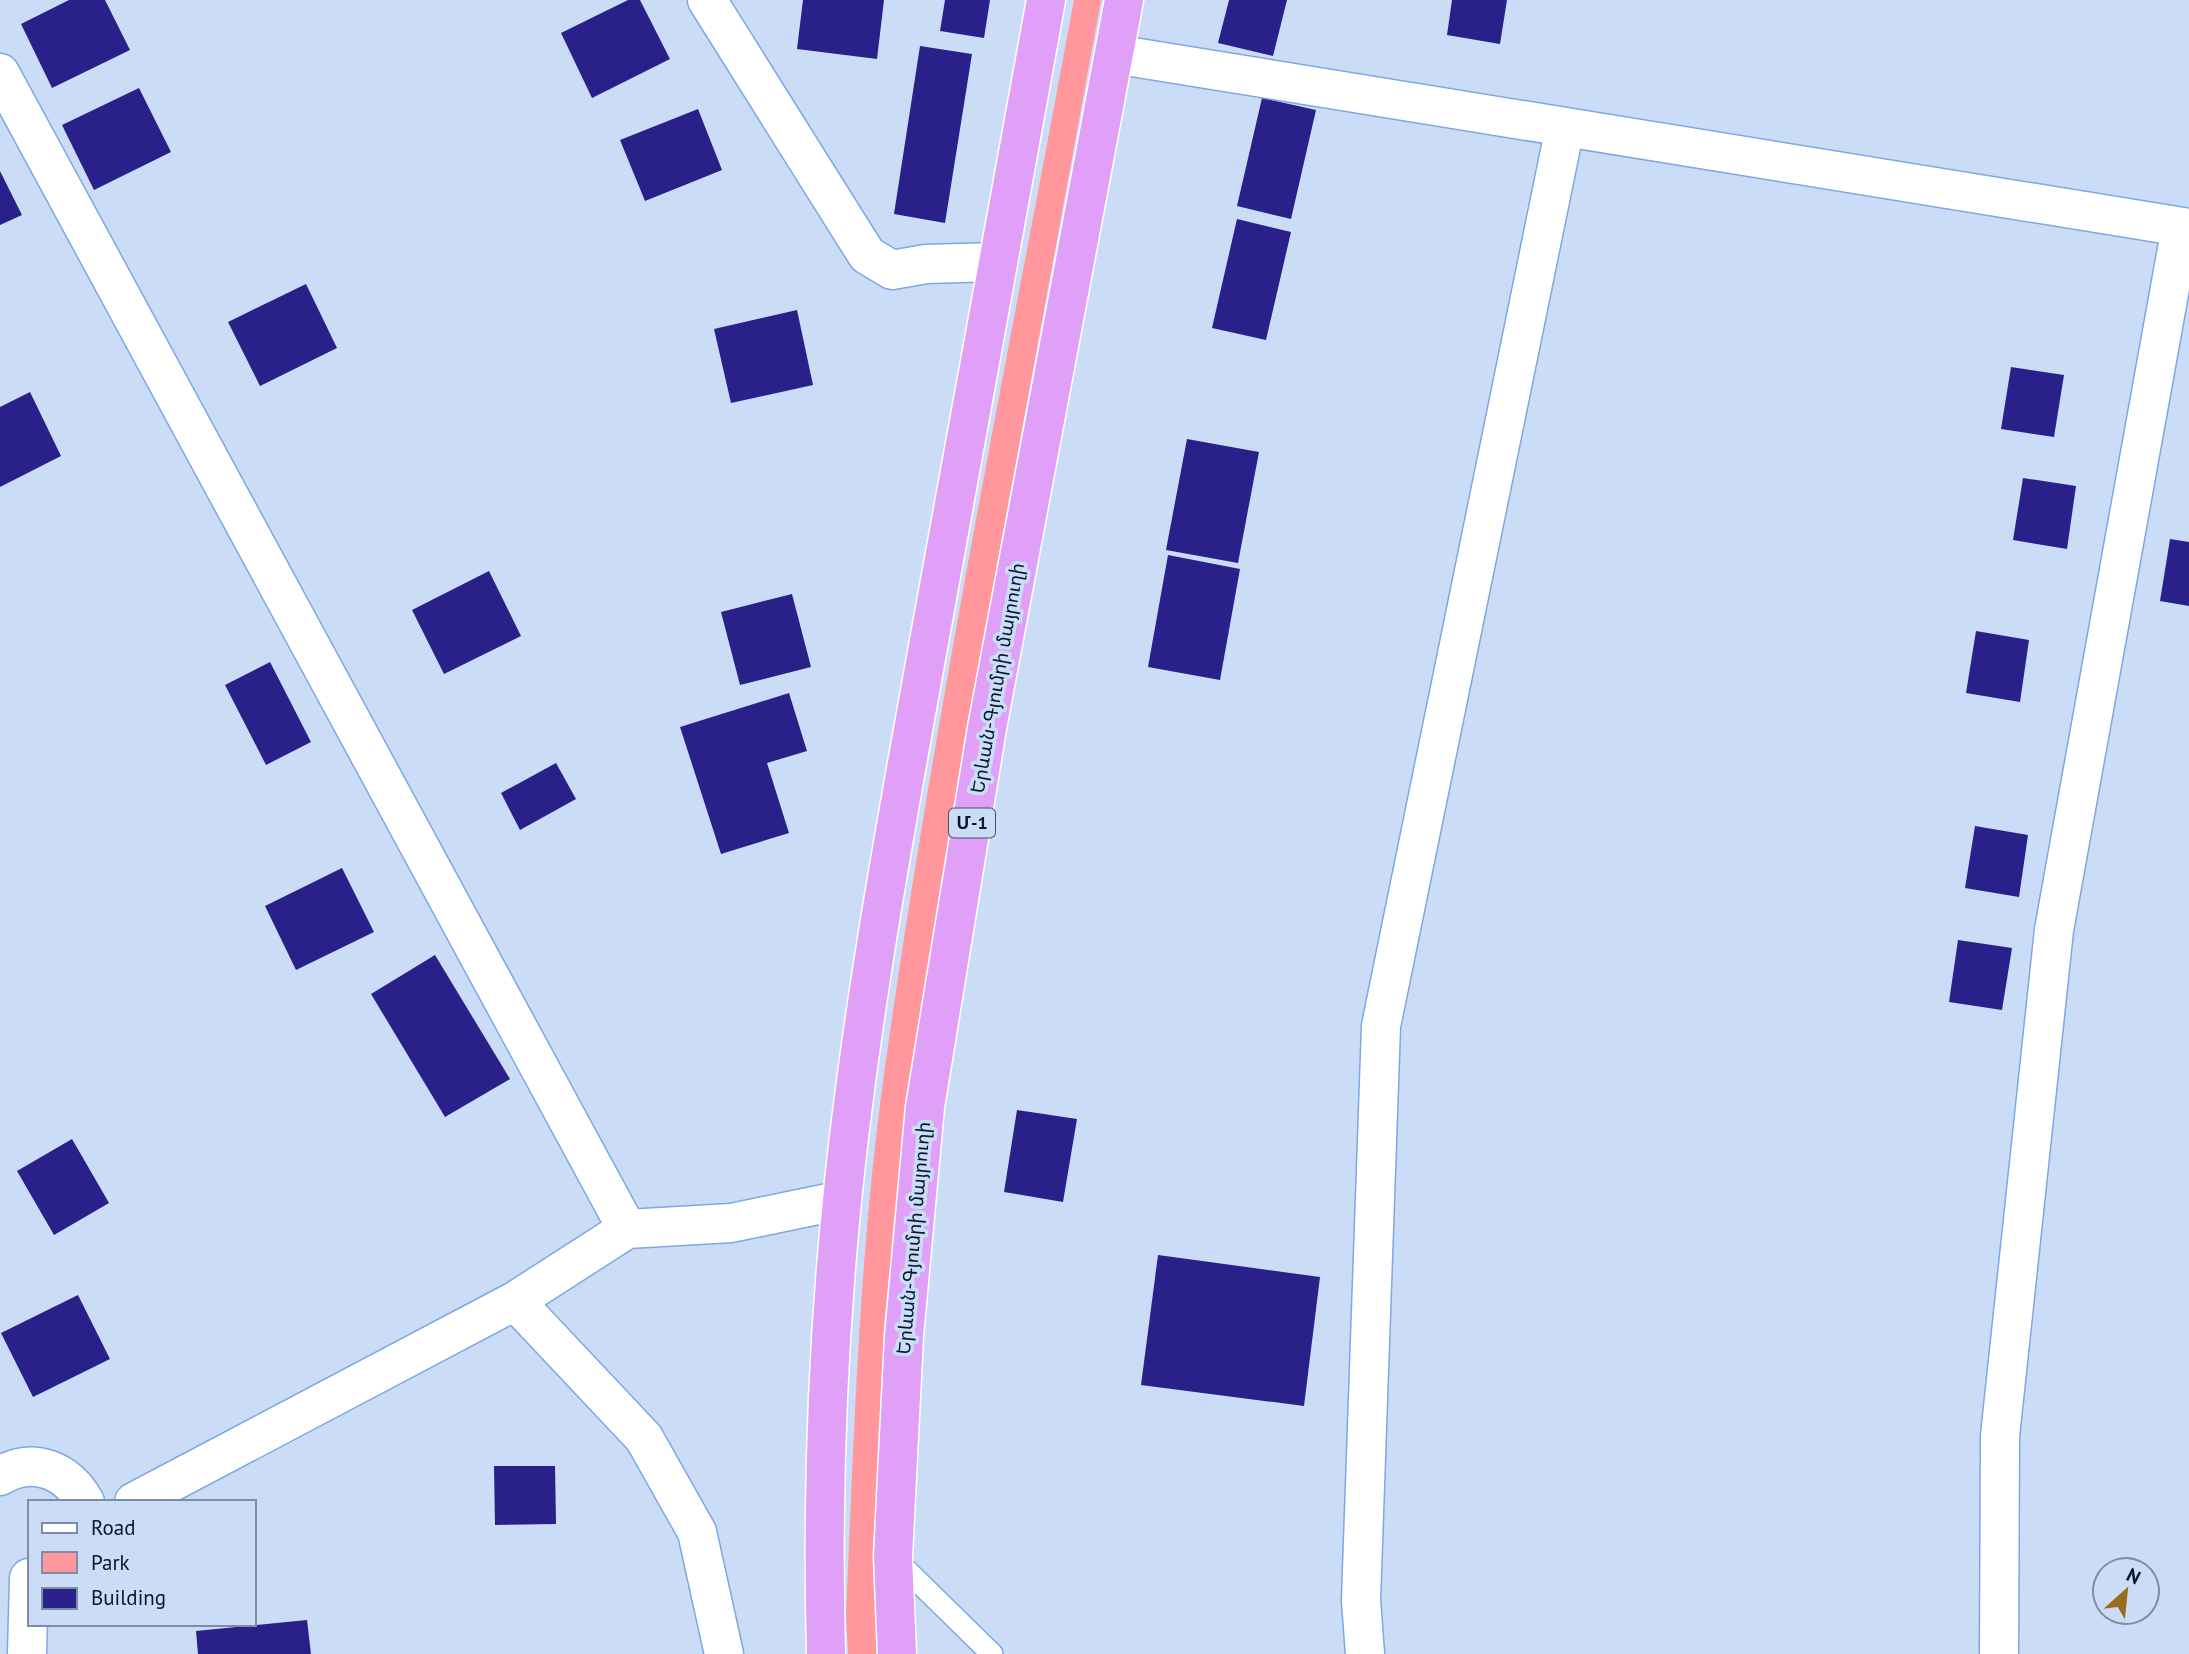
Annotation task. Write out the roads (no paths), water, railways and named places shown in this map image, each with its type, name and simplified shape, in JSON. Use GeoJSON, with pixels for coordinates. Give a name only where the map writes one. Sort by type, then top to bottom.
{"type":"FeatureCollection","features":[{"type":"Feature","properties":{"kind":"highway"},"geometry":{"type":"LineString","coordinates":[[826,1654],[822,1531],[842,1200],[871,980],[996,262],[1045,0]]}},
{"type":"Feature","properties":{"kind":"highway","name":"Երևան-Գյումրի մայրուղի"},"geometry":{"type":"LineString","coordinates":[[897,1654],[893,1557],[904,1336],[925,1107],[987,728],[1124,0]]}},
{"type":"Feature","properties":{"kind":"street"},"geometry":{"type":"LineString","coordinates":[[707,0],[867,255],[892,270],[926,264],[996,262]]}},
{"type":"Feature","properties":{"kind":"street"},"geometry":{"type":"LineString","coordinates":[[1114,54],[2185,227],[2054,930],[2000,1436],[1999,1654]]}},
{"type":"Feature","properties":{"kind":"street"},"geometry":{"type":"LineString","coordinates":[[0,73],[627,1229]]}},
{"type":"Feature","properties":{"kind":"street"},"geometry":{"type":"LineString","coordinates":[[1365,1654],[1361,1600],[1381,1026],[1565,127]]}},
{"type":"Feature","properties":{"kind":"street"},"geometry":{"type":"LineString","coordinates":[[138,1500],[515,1301],[627,1229],[730,1223],[842,1200]]}},
{"type":"Feature","properties":{"kind":"street"},"geometry":{"type":"LineString","coordinates":[[515,1301],[645,1438],[697,1532],[724,1654]]}},
{"type":"Feature","properties":{"kind":"street"},"geometry":{"type":"LineString","coordinates":[[3,1466],[45,1467],[61,1474],[76,1486],[84,1500]]}},
{"type":"Feature","properties":{"kind":"street"},"geometry":{"type":"LineString","coordinates":[[0,1567],[12,1575],[28,1578]]}},
{"type":"Feature","properties":{"kind":"street"},"geometry":{"type":"LineString","coordinates":[[27,1654],[28,1616]]}},
{"type":"Feature","properties":{"kind":"lane"},"geometry":{"type":"LineString","coordinates":[[893,1557],[992,1654]]}}]}
